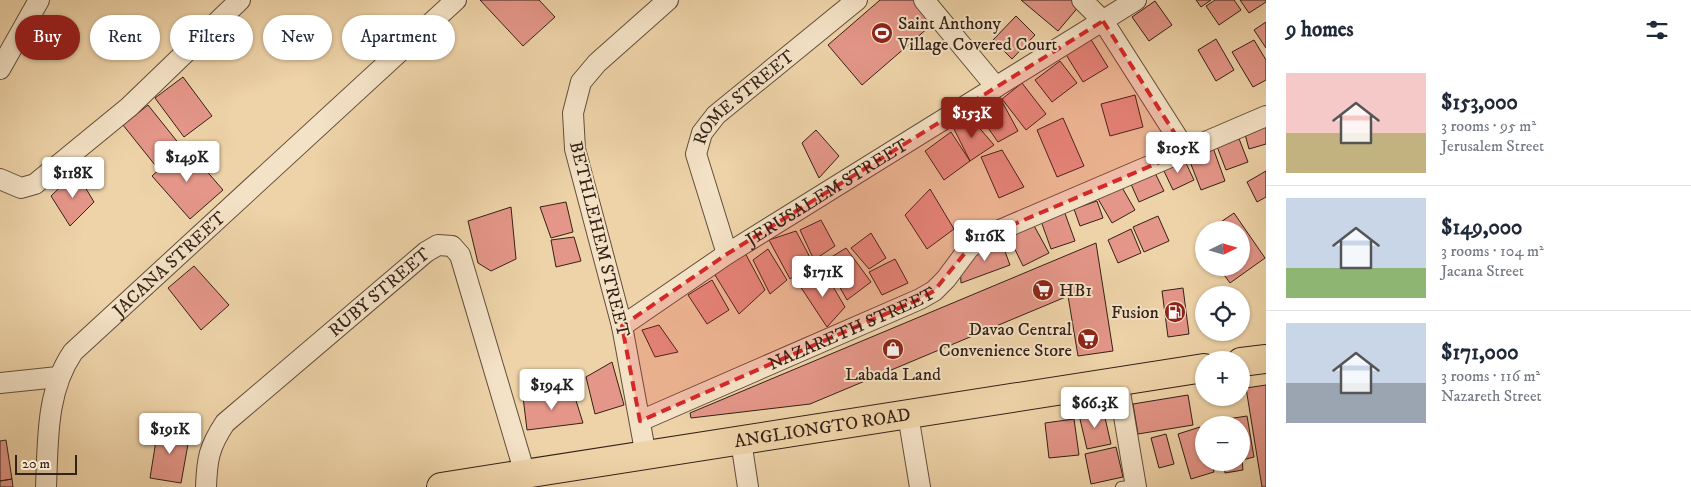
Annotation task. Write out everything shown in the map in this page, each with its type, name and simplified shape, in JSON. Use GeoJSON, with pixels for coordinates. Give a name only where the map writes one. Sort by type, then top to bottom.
{"type":"FeatureCollection","features":[{"type":"Feature","properties":{"kind":"main road"},"geometry":{"type":"LineString","coordinates":[[1250,361],[1266,358]]}},
{"type":"Feature","properties":{"kind":"main road","name":"ANGLIONGTO ROAD"},"geometry":{"type":"LineString","coordinates":[[442,487],[1195,369]]}},
{"type":"Feature","properties":{"kind":"street"},"geometry":{"type":"LineString","coordinates":[[0,69],[39,0]]}},
{"type":"Feature","properties":{"kind":"street"},"geometry":{"type":"LineString","coordinates":[[0,179],[21,188],[35,184],[142,84],[240,0]]}},
{"type":"Feature","properties":{"kind":"street","name":"JACANA STREET"},"geometry":{"type":"LineString","coordinates":[[46,487],[51,416],[58,377],[73,352],[91,333],[456,0]]}},
{"type":"Feature","properties":{"kind":"street","name":"BETHLEHEM STREET"},"geometry":{"type":"LineString","coordinates":[[646,456],[622,326],[575,150],[573,113],[581,82],[597,63],[668,0]]}},
{"type":"Feature","properties":{"kind":"street","name":"ROME STREET"},"geometry":{"type":"LineString","coordinates":[[727,254],[696,154],[702,133],[716,115],[857,0]]}},
{"type":"Feature","properties":{"kind":"street"},"geometry":{"type":"LineString","coordinates":[[924,0],[996,87]]}},
{"type":"Feature","properties":{"kind":"street"},"geometry":{"type":"LineString","coordinates":[[1082,0],[1103,21],[1186,151]]}},
{"type":"Feature","properties":{"kind":"street","name":"JERUSALEM STREET"},"geometry":{"type":"LineString","coordinates":[[622,326],[727,254],[1136,0]]}},
{"type":"Feature","properties":{"kind":"street","name":"NAZARETH STREET"},"geometry":{"type":"LineString","coordinates":[[640,421],[920,299],[934,291],[946,279],[969,248],[986,236],[1266,116]]}},
{"type":"Feature","properties":{"kind":"street","name":"RUBY STREET"},"geometry":{"type":"LineString","coordinates":[[206,487],[207,458],[214,439],[225,424],[426,252],[438,245],[452,246],[460,255],[525,474]]}},
{"type":"Feature","properties":{"kind":"street"},"geometry":{"type":"LineString","coordinates":[[0,383],[58,377]]}},
{"type":"Feature","properties":{"kind":"street"},"geometry":{"type":"LineString","coordinates":[[1118,381],[1131,486]]}},
{"type":"Feature","properties":{"kind":"street"},"geometry":{"type":"LineString","coordinates":[[908,414],[920,487]]}},
{"type":"Feature","properties":{"kind":"street"},"geometry":{"type":"LineString","coordinates":[[741,440],[748,487]]}},
{"type":"Feature","properties":{"kind":"highlighted area"},"geometry":{"type":"Polygon","coordinates":[[[1103,21],[1186,151],[986,236],[969,248],[934,291],[920,299],[640,421],[622,326],[727,254],[1103,21]]]}},
{"type":"Feature","properties":{"kind":"building"},"geometry":{"type":"Polygon","coordinates":[[[480,0],[539,0],[555,17],[523,46],[480,0]]]}},
{"type":"Feature","properties":{"kind":"building","name":"Saint Anthony Village Covered Court"},"geometry":{"type":"Polygon","coordinates":[[[880,0],[919,0],[936,21],[862,85],[828,45],[880,0]]]}},
{"type":"Feature","properties":{"kind":"building"},"geometry":{"type":"Polygon","coordinates":[[[1021,0],[1073,0],[1080,5],[1058,31],[1021,0]]]}},
{"type":"Feature","properties":{"kind":"building"},"geometry":{"type":"Polygon","coordinates":[[[1196,0],[1211,0],[1201,7],[1196,0]]]}},
{"type":"Feature","properties":{"kind":"building"},"geometry":{"type":"Polygon","coordinates":[[[1215,0],[1234,0],[1241,10],[1219,25],[1206,6],[1215,0]]]}},
{"type":"Feature","properties":{"kind":"building"},"geometry":{"type":"Polygon","coordinates":[[[1240,0],[1266,0],[1266,2],[1249,13],[1240,0]]]}},
{"type":"Feature","properties":{"kind":"building"},"geometry":{"type":"Polygon","coordinates":[[[1155,1],[1172,25],[1149,41],[1132,17],[1155,1]]]}},
{"type":"Feature","properties":{"kind":"building"},"geometry":{"type":"Polygon","coordinates":[[[1016,16],[1035,35],[1012,59],[993,40],[1016,16]]]}},
{"type":"Feature","properties":{"kind":"building"},"geometry":{"type":"Polygon","coordinates":[[[1266,22],[1266,48],[1254,30],[1266,22]]]}},
{"type":"Feature","properties":{"kind":"building"},"geometry":{"type":"Polygon","coordinates":[[[1090,38],[1108,67],[1083,82],[1065,53],[1090,38]]]}},
{"type":"Feature","properties":{"kind":"building"},"geometry":{"type":"Polygon","coordinates":[[[1216,39],[1234,70],[1216,81],[1198,50],[1216,39]]]}},
{"type":"Feature","properties":{"kind":"building"},"geometry":{"type":"Polygon","coordinates":[[[1254,40],[1266,60],[1266,80],[1253,87],[1232,52],[1254,40]]]}},
{"type":"Feature","properties":{"kind":"building"},"geometry":{"type":"Polygon","coordinates":[[[1060,61],[1077,83],[1052,102],[1035,80],[1060,61]]]}},
{"type":"Feature","properties":{"kind":"building"},"geometry":{"type":"Polygon","coordinates":[[[183,77],[212,116],[184,137],[155,98],[183,77]]]}},
{"type":"Feature","properties":{"kind":"building"},"geometry":{"type":"Polygon","coordinates":[[[1022,83],[1046,114],[1026,130],[1002,99],[1022,83]]]}},
{"type":"Feature","properties":{"kind":"building"},"geometry":{"type":"Polygon","coordinates":[[[1135,95],[1143,127],[1110,136],[1101,104],[1135,95]]]}},
{"type":"Feature","properties":{"kind":"building"},"geometry":{"type":"Polygon","coordinates":[[[999,96],[1018,131],[998,142],[974,108],[999,96]]]}},
{"type":"Feature","properties":{"kind":"building"},"geometry":{"type":"Polygon","coordinates":[[[148,105],[180,145],[155,165],[123,125],[148,105]]]}},
{"type":"Feature","properties":{"kind":"building"},"geometry":{"type":"Polygon","coordinates":[[[970,117],[994,145],[970,161],[953,127],[970,117]]]}},
{"type":"Feature","properties":{"kind":"building"},"geometry":{"type":"Polygon","coordinates":[[[1063,118],[1084,166],[1057,177],[1037,130],[1063,118]]]}},
{"type":"Feature","properties":{"kind":"building"},"geometry":{"type":"Polygon","coordinates":[[[1266,122],[1266,144],[1249,149],[1243,127],[1266,122]]]}},
{"type":"Feature","properties":{"kind":"building"},"geometry":{"type":"Polygon","coordinates":[[[816,130],[839,156],[819,178],[802,143],[816,130]]]}},
{"type":"Feature","properties":{"kind":"building"},"geometry":{"type":"Polygon","coordinates":[[[951,132],[970,161],[944,180],[925,151],[951,132]]]}},
{"type":"Feature","properties":{"kind":"building"},"geometry":{"type":"Polygon","coordinates":[[[1238,136],[1248,162],[1226,170],[1216,144],[1238,136]]]}},
{"type":"Feature","properties":{"kind":"building"},"geometry":{"type":"Polygon","coordinates":[[[1212,145],[1225,181],[1201,190],[1187,154],[1212,145]]]}},
{"type":"Feature","properties":{"kind":"building"},"geometry":{"type":"Polygon","coordinates":[[[185,146],[223,190],[190,219],[152,176],[185,146]]]}},
{"type":"Feature","properties":{"kind":"building"},"geometry":{"type":"Polygon","coordinates":[[[1002,150],[1024,187],[999,198],[981,157],[1002,150]]]}},
{"type":"Feature","properties":{"kind":"building"},"geometry":{"type":"Polygon","coordinates":[[[1184,159],[1194,180],[1173,190],[1163,169],[1184,159]]]}},
{"type":"Feature","properties":{"kind":"building"},"geometry":{"type":"Polygon","coordinates":[[[1154,171],[1164,191],[1139,202],[1130,182],[1154,171]]]}},
{"type":"Feature","properties":{"kind":"building"},"geometry":{"type":"Polygon","coordinates":[[[1266,171],[1266,197],[1257,202],[1247,182],[1266,171]]]}},
{"type":"Feature","properties":{"kind":"building"},"geometry":{"type":"Polygon","coordinates":[[[76,172],[94,202],[70,226],[51,196],[76,172]]]}},
{"type":"Feature","properties":{"kind":"building"},"geometry":{"type":"Polygon","coordinates":[[[1120,184],[1135,210],[1112,223],[1097,197],[1120,184]]]}},
{"type":"Feature","properties":{"kind":"building"},"geometry":{"type":"Polygon","coordinates":[[[930,189],[954,229],[927,249],[905,215],[930,189]]]}},
{"type":"Feature","properties":{"kind":"building"},"geometry":{"type":"Polygon","coordinates":[[[1097,201],[1103,218],[1080,226],[1074,209],[1097,201]]]}},
{"type":"Feature","properties":{"kind":"building"},"geometry":{"type":"Polygon","coordinates":[[[566,202],[573,232],[551,238],[540,207],[566,202]]]}},
{"type":"Feature","properties":{"kind":"building"},"geometry":{"type":"Polygon","coordinates":[[[511,207],[516,259],[491,271],[478,263],[468,221],[511,207]]]}},
{"type":"Feature","properties":{"kind":"building"},"geometry":{"type":"Polygon","coordinates":[[[1063,208],[1075,241],[1051,249],[1041,221],[1063,208]]]}},
{"type":"Feature","properties":{"kind":"building"},"geometry":{"type":"Polygon","coordinates":[[[1234,213],[1240,221],[1222,221],[1234,213]]]}},
{"type":"Feature","properties":{"kind":"building"},"geometry":{"type":"Polygon","coordinates":[[[1158,216],[1169,241],[1144,252],[1133,227],[1158,216]]]}},
{"type":"Feature","properties":{"kind":"building"},"geometry":{"type":"Polygon","coordinates":[[[821,220],[835,246],[814,260],[800,230],[821,220]]]}},
{"type":"Feature","properties":{"kind":"building"},"geometry":{"type":"Polygon","coordinates":[[[1032,222],[1049,253],[1023,266],[1007,233],[1032,222]]]}},
{"type":"Feature","properties":{"kind":"building"},"geometry":{"type":"Polygon","coordinates":[[[1131,229],[1141,253],[1118,263],[1108,240],[1131,229]]]}},
{"type":"Feature","properties":{"kind":"building"},"geometry":{"type":"Polygon","coordinates":[[[796,231],[813,263],[790,279],[769,240],[796,231]]]}},
{"type":"Feature","properties":{"kind":"building"},"geometry":{"type":"Polygon","coordinates":[[[871,233],[886,258],[869,269],[851,248],[871,233]]]}},
{"type":"Feature","properties":{"kind":"building"},"geometry":{"type":"Polygon","coordinates":[[[1250,236],[1265,258],[1250,269],[1250,236]]]}},
{"type":"Feature","properties":{"kind":"building"},"geometry":{"type":"Polygon","coordinates":[[[574,237],[581,261],[556,267],[551,240],[574,237]]]}},
{"type":"Feature","properties":{"kind":"building"},"geometry":{"type":"Polygon","coordinates":[[[1000,238],[1010,265],[961,283],[960,266],[1000,238]]]}},
{"type":"Feature","properties":{"kind":"building"},"geometry":{"type":"Polygon","coordinates":[[[1096,243],[1113,351],[1078,356],[1068,296],[810,404],[691,418],[690,413],[1096,243]]]}},
{"type":"Feature","properties":{"kind":"building"},"geometry":{"type":"Polygon","coordinates":[[[846,248],[871,282],[847,300],[825,261],[846,248]]]}},
{"type":"Feature","properties":{"kind":"building"},"geometry":{"type":"Polygon","coordinates":[[[768,249],[787,280],[770,294],[753,260],[768,249]]]}},
{"type":"Feature","properties":{"kind":"building"},"geometry":{"type":"Polygon","coordinates":[[[744,251],[765,290],[739,314],[715,275],[744,251]]]}},
{"type":"Feature","properties":{"kind":"building"},"geometry":{"type":"Polygon","coordinates":[[[895,259],[908,283],[882,295],[869,272],[895,259]]]}},
{"type":"Feature","properties":{"kind":"building"},"geometry":{"type":"Polygon","coordinates":[[[194,266],[229,305],[201,330],[168,288],[194,266]]]}},
{"type":"Feature","properties":{"kind":"building"},"geometry":{"type":"Polygon","coordinates":[[[825,273],[845,307],[827,327],[798,283],[825,273]]]}},
{"type":"Feature","properties":{"kind":"building"},"geometry":{"type":"Polygon","coordinates":[[[1225,276],[1240,276],[1230,283],[1225,276]]]}},
{"type":"Feature","properties":{"kind":"building"},"geometry":{"type":"Polygon","coordinates":[[[712,280],[729,310],[707,324],[688,295],[712,280]]]}},
{"type":"Feature","properties":{"kind":"building","name":"Fusion"},"geometry":{"type":"Polygon","coordinates":[[[1183,288],[1189,334],[1168,337],[1162,291],[1183,288]]]}},
{"type":"Feature","properties":{"kind":"building"},"geometry":{"type":"Polygon","coordinates":[[[659,325],[678,352],[655,357],[642,330],[659,325]]]}},
{"type":"Feature","properties":{"kind":"building"},"geometry":{"type":"Polygon","coordinates":[[[612,362],[624,405],[595,414],[586,377],[612,362]]]}},
{"type":"Feature","properties":{"kind":"building"},"geometry":{"type":"Polygon","coordinates":[[[1266,385],[1266,487],[1262,487],[1249,406],[1250,387],[1266,385]]]}},
{"type":"Feature","properties":{"kind":"building"},"geometry":{"type":"Polygon","coordinates":[[[573,391],[583,423],[527,430],[523,397],[573,391]]]}},
{"type":"Feature","properties":{"kind":"building"},"geometry":{"type":"Polygon","coordinates":[[[1188,395],[1193,425],[1138,434],[1133,404],[1188,395]]]}},
{"type":"Feature","properties":{"kind":"building"},"geometry":{"type":"Polygon","coordinates":[[[1103,409],[1111,444],[1087,449],[1079,415],[1103,409]]]}},
{"type":"Feature","properties":{"kind":"building"},"geometry":{"type":"Polygon","coordinates":[[[1074,419],[1079,455],[1049,458],[1045,423],[1074,419]]]}},
{"type":"Feature","properties":{"kind":"building"},"geometry":{"type":"Polygon","coordinates":[[[158,428],[190,433],[181,483],[150,478],[158,428]]]}},
{"type":"Feature","properties":{"kind":"building"},"geometry":{"type":"Polygon","coordinates":[[[1195,429],[1195,471],[1214,472],[1191,479],[1178,434],[1195,429]]]}},
{"type":"Feature","properties":{"kind":"building"},"geometry":{"type":"Polygon","coordinates":[[[1166,434],[1174,464],[1159,468],[1151,438],[1166,434]]]}},
{"type":"Feature","properties":{"kind":"building"},"geometry":{"type":"Polygon","coordinates":[[[1250,434],[1254,457],[1250,458],[1250,434]]]}},
{"type":"Feature","properties":{"kind":"building"},"geometry":{"type":"Polygon","coordinates":[[[6,440],[12,479],[0,481],[0,441],[6,440]]]}},
{"type":"Feature","properties":{"kind":"building"},"geometry":{"type":"Polygon","coordinates":[[[1116,447],[1123,477],[1091,484],[1085,454],[1116,447]]]}},
{"type":"Feature","properties":{"kind":"building"},"geometry":{"type":"Polygon","coordinates":[[[12,479],[13,487],[0,487],[0,481],[12,479]]]}},
{"type":"Feature","properties":{"kind":"place","name":"Saint Anthony Village Covered Court"},"geometry":{"type":"Point","coordinates":[882,33]}},
{"type":"Feature","properties":{"kind":"place","name":"HB1"},"geometry":{"type":"Point","coordinates":[1043,290]}},
{"type":"Feature","properties":{"kind":"place","name":"Fusion"},"geometry":{"type":"Point","coordinates":[1175,312]}},
{"type":"Feature","properties":{"kind":"place","name":"Davao Central Convenience Store"},"geometry":{"type":"Point","coordinates":[1088,339]}},
{"type":"Feature","properties":{"kind":"place","name":"Labada Land"},"geometry":{"type":"Point","coordinates":[893,349]}}]}
